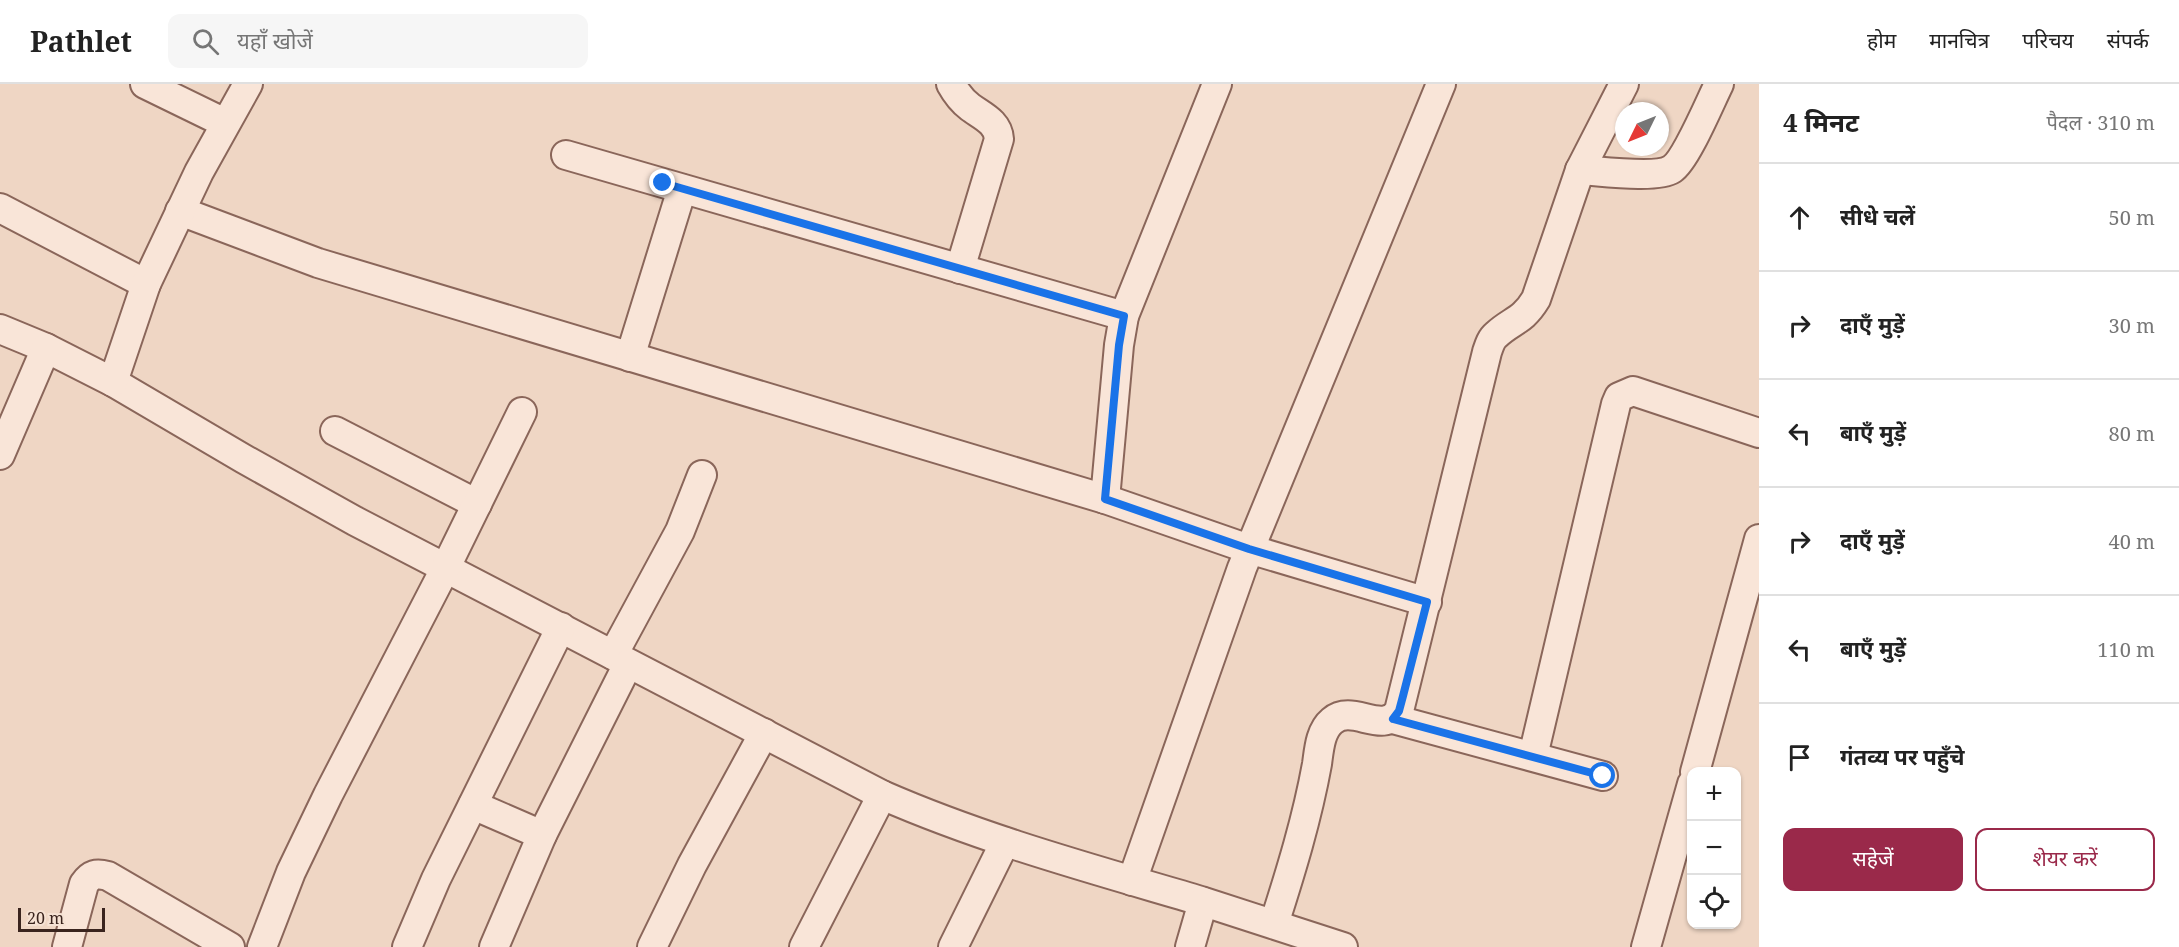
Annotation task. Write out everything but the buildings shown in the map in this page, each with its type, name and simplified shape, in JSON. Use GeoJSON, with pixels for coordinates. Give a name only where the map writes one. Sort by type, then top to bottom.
{"type":"FeatureCollection","features":[{"type":"Feature","properties":{"kind":"street"},"geometry":{"type":"LineString","coordinates":[[145,84],[225,123]]}},
{"type":"Feature","properties":{"kind":"street"},"geometry":{"type":"LineString","coordinates":[[113,382],[146,284],[180,211],[225,123],[248,84]]}},
{"type":"Feature","properties":{"kind":"street"},"geometry":{"type":"LineString","coordinates":[[951,84],[964,101],[990,121],[999,132],[999,139],[960,269]]}},
{"type":"Feature","properties":{"kind":"street"},"geometry":{"type":"LineString","coordinates":[[1105,499],[1119,345],[1124,316],[1217,84]]}},
{"type":"Feature","properties":{"kind":"street"},"geometry":{"type":"LineString","coordinates":[[1132,881],[1249,549],[1441,84]]}},
{"type":"Feature","properties":{"kind":"street"},"geometry":{"type":"LineString","coordinates":[[1274,924],[1310,804],[1325,730],[1332,720],[1342,716],[1385,722],[1393,719],[1399,711],[1486,352],[1495,336],[1520,320],[1536,299],[1580,170],[1624,84]]}},
{"type":"Feature","properties":{"kind":"street"},"geometry":{"type":"LineString","coordinates":[[1580,170],[1656,174],[1672,169],[1684,154],[1719,84]]}},
{"type":"Feature","properties":{"kind":"street"},"geometry":{"type":"LineString","coordinates":[[566,155],[1124,316]]}},
{"type":"Feature","properties":{"kind":"street"},"geometry":{"type":"LineString","coordinates":[[630,357],[682,189]]}},
{"type":"Feature","properties":{"kind":"street"},"geometry":{"type":"LineString","coordinates":[[0,208],[146,284]]}},
{"type":"Feature","properties":{"kind":"street"},"geometry":{"type":"LineString","coordinates":[[180,211],[318,263],[1105,499],[1249,549],[1427,602]]}},
{"type":"Feature","properties":{"kind":"street"},"geometry":{"type":"LineString","coordinates":[[0,329],[46,348],[113,382],[355,521],[882,795],[936,819],[1005,842],[1343,947]]}},
{"type":"Feature","properties":{"kind":"street"},"geometry":{"type":"LineString","coordinates":[[0,455],[46,348]]}},
{"type":"Feature","properties":{"kind":"street"},"geometry":{"type":"LineString","coordinates":[[1533,756],[1619,397],[1633,391],[1759,433]]}},
{"type":"Feature","properties":{"kind":"street"},"geometry":{"type":"LineString","coordinates":[[262,947],[291,872],[328,795],[446,567],[522,412]]}},
{"type":"Feature","properties":{"kind":"street"},"geometry":{"type":"LineString","coordinates":[[335,431],[477,504]]}},
{"type":"Feature","properties":{"kind":"street"},"geometry":{"type":"LineString","coordinates":[[494,947],[620,659],[680,531],[702,475]]}},
{"type":"Feature","properties":{"kind":"street"},"geometry":{"type":"LineString","coordinates":[[1696,767],[1759,539]]}},
{"type":"Feature","properties":{"kind":"street"},"geometry":{"type":"LineString","coordinates":[[407,947],[436,879],[561,627]]}},
{"type":"Feature","properties":{"kind":"street"},"geometry":{"type":"LineString","coordinates":[[1393,719],[1603,776]]}},
{"type":"Feature","properties":{"kind":"street"},"geometry":{"type":"LineString","coordinates":[[652,947],[693,865],[765,733]]}},
{"type":"Feature","properties":{"kind":"street"},"geometry":{"type":"LineString","coordinates":[[804,947],[882,795]]}},
{"type":"Feature","properties":{"kind":"street"},"geometry":{"type":"LineString","coordinates":[[1646,947],[1687,802]]}},
{"type":"Feature","properties":{"kind":"street"},"geometry":{"type":"LineString","coordinates":[[473,806],[542,835]]}},
{"type":"Feature","properties":{"kind":"street"},"geometry":{"type":"LineString","coordinates":[[953,947],[1005,842]]}},
{"type":"Feature","properties":{"kind":"street"},"geometry":{"type":"LineString","coordinates":[[68,947],[84,884],[88,877],[97,873],[108,876],[230,947]]}},
{"type":"Feature","properties":{"kind":"street"},"geometry":{"type":"LineString","coordinates":[[1190,947],[1203,902]]}},
{"type":"Feature","properties":{"kind":"route"},"geometry":{"type":"LineString","coordinates":[[663,183],[1124,316],[1119,345],[1105,499],[1249,549],[1427,602],[1399,711],[1393,719],[1603,776]]}}]}
